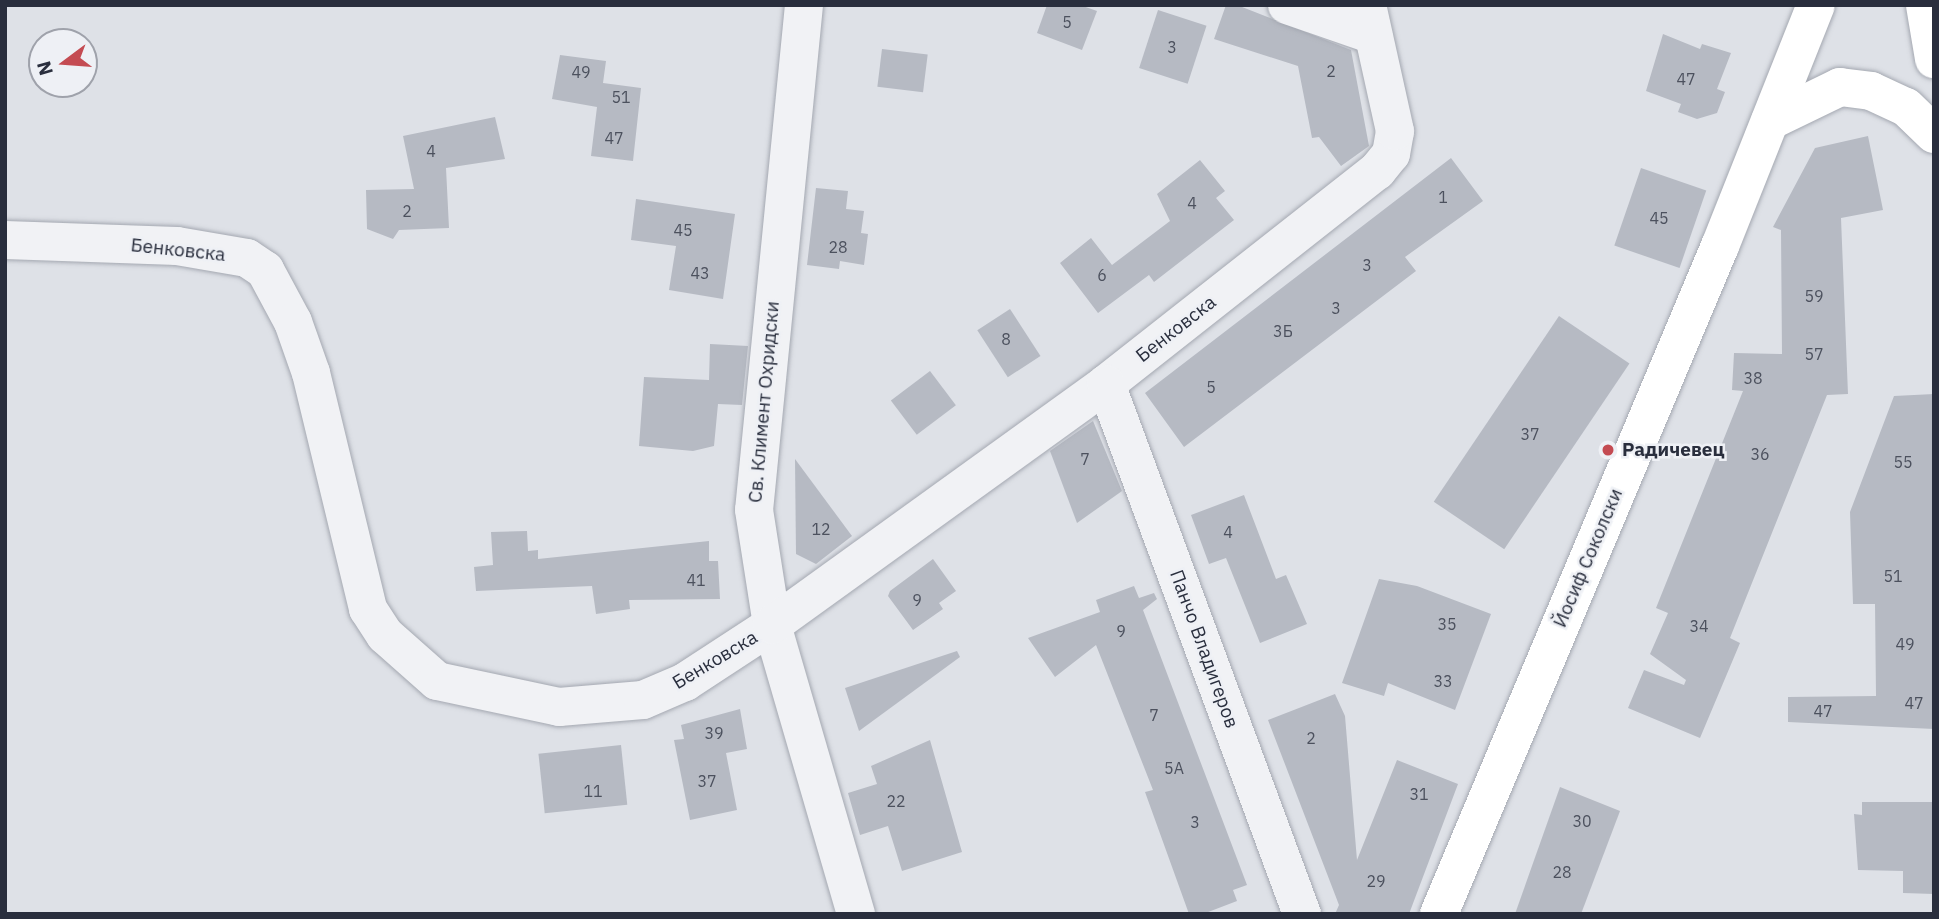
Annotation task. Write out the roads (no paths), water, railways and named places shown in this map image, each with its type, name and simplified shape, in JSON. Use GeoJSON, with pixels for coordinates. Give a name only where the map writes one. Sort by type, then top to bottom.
{"type":"FeatureCollection","features":[{"type":"Feature","properties":{"kind":"street","name":"Св. Климент Охридски"},"geometry":{"type":"LineString","coordinates":[[804,5],[756,457],[754,510],[772,625],[856,914]]}},
{"type":"Feature","properties":{"kind":"street"},"geometry":{"type":"LineString","coordinates":[[1287,5],[1370,20]]}},
{"type":"Feature","properties":{"kind":"street"},"geometry":{"type":"LineString","coordinates":[[1925,5],[1934,59]]}},
{"type":"Feature","properties":{"kind":"street","name":"Йосиф Соколски"},"geometry":{"type":"LineString","coordinates":[[1438,914],[1816,6]]}},
{"type":"Feature","properties":{"kind":"street","name":"Бенковска"},"geometry":{"type":"LineString","coordinates":[[5,240],[177,246],[247,258],[265,270],[293,322],[311,373],[368,609],[399,651],[438,681],[559,707],[643,700],[685,682],[772,625],[1106,384],[1377,171],[1391,153],[1392,109],[1370,20]]}},
{"type":"Feature","properties":{"kind":"street"},"geometry":{"type":"LineString","coordinates":[[1770,121],[1840,87],[1871,91],[1906,107],[1934,134]]}},
{"type":"Feature","properties":{"kind":"street","name":"Панчо Владигеров"},"geometry":{"type":"LineString","coordinates":[[1106,384],[1302,914]]}},
{"type":"Feature","properties":{"kind":"place","name":"Радичевец"},"geometry":{"type":"Point","coordinates":[1608,450]}}]}
